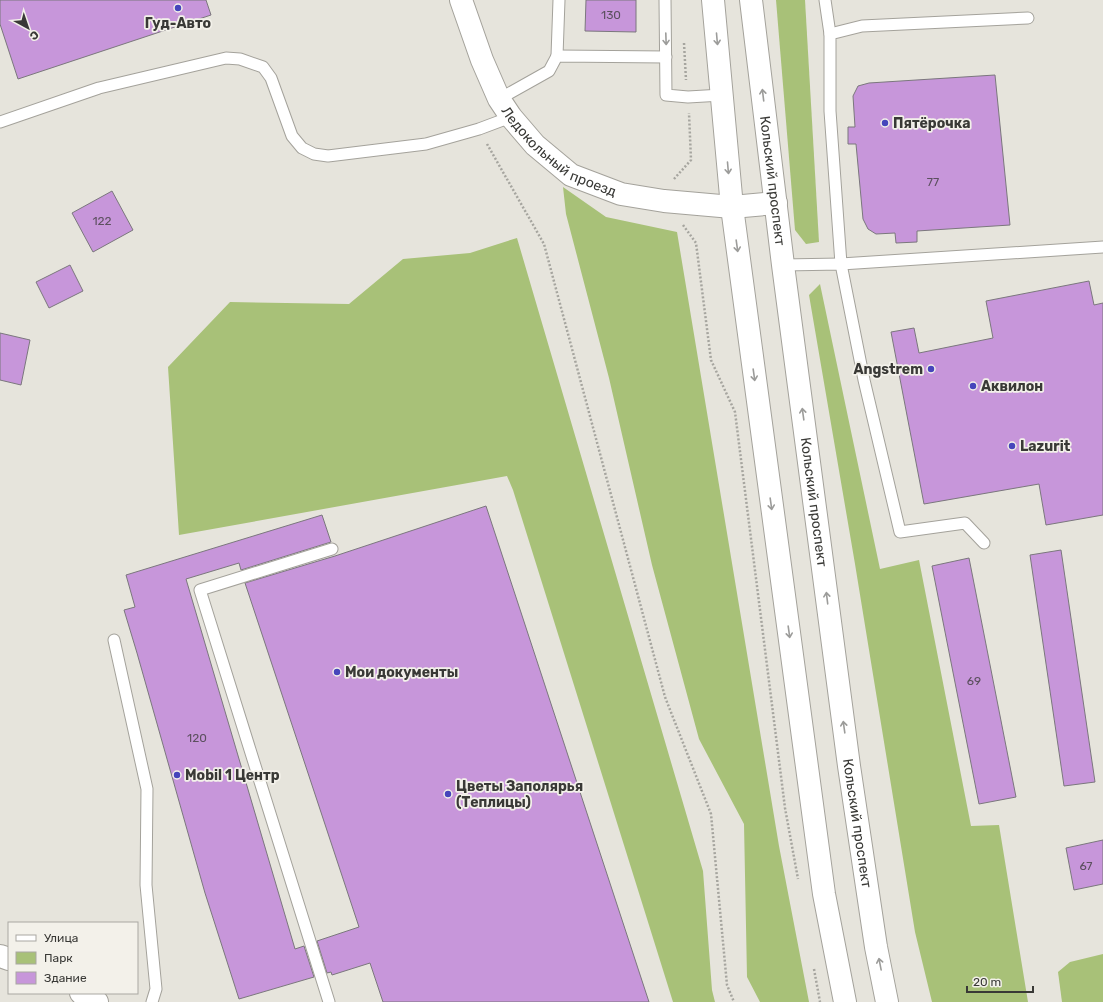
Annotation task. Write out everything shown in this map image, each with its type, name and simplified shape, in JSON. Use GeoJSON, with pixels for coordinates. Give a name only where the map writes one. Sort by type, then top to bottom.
{"type":"FeatureCollection","features":[{"type":"Feature","properties":{"kind":"main road","name":"Ледокольный проезд"},"geometry":{"type":"LineString","coordinates":[[461,0],[482,60],[499,99],[511,117],[535,145],[571,174],[621,194],[664,201],[732,207],[776,203]]}},
{"type":"Feature","properties":{"kind":"main road"},"geometry":{"type":"LineString","coordinates":[[713,0],[732,207],[823,886],[845,1002]]}},
{"type":"Feature","properties":{"kind":"main road","name":"Кольский проспект"},"geometry":{"type":"LineString","coordinates":[[751,0],[783,265],[849,766],[876,947],[887,1002]]}},
{"type":"Feature","properties":{"kind":"main road"},"geometry":{"type":"LineString","coordinates":[[83,994],[97,1002]]}},
{"type":"Feature","properties":{"kind":"lane"},"geometry":{"type":"LineString","coordinates":[[499,99],[549,71],[557,56],[559,0]]}},
{"type":"Feature","properties":{"kind":"lane"},"geometry":{"type":"LineString","coordinates":[[665,0],[666,95],[688,97],[722,95]]}},
{"type":"Feature","properties":{"kind":"lane"},"geometry":{"type":"LineString","coordinates":[[825,0],[830,34],[830,111],[841,264],[864,380],[900,532],[965,523],[984,543]]}},
{"type":"Feature","properties":{"kind":"lane"},"geometry":{"type":"LineString","coordinates":[[830,34],[862,26],[1028,18]]}},
{"type":"Feature","properties":{"kind":"lane"},"geometry":{"type":"LineString","coordinates":[[557,56],[666,57]]}},
{"type":"Feature","properties":{"kind":"lane"},"geometry":{"type":"LineString","coordinates":[[0,122],[99,88],[226,58],[246,60],[263,67],[271,78],[292,136],[302,148],[314,154],[328,156],[426,144],[479,129],[511,117]]}},
{"type":"Feature","properties":{"kind":"lane"},"geometry":{"type":"LineString","coordinates":[[783,265],[841,264],[1103,247]]}},
{"type":"Feature","properties":{"kind":"lane"},"geometry":{"type":"LineString","coordinates":[[329,1002],[200,590],[332,549]]}},
{"type":"Feature","properties":{"kind":"lane"},"geometry":{"type":"LineString","coordinates":[[114,640],[147,789],[146,885],[156,990],[152,1002]]}},
{"type":"Feature","properties":{"kind":"path"},"geometry":{"type":"LineString","coordinates":[[664,201],[668,185],[692,160],[684,36]]}},
{"type":"Feature","properties":{"kind":"path"},"geometry":{"type":"LineString","coordinates":[[479,129],[544,244],[665,697],[711,814],[727,985],[734,1002]]}},
{"type":"Feature","properties":{"kind":"path"},"geometry":{"type":"LineString","coordinates":[[677,224],[683,226],[696,243],[711,360],[735,412],[785,808],[799,886]]}},
{"type":"Feature","properties":{"kind":"path"},"geometry":{"type":"LineString","coordinates":[[813,963],[820,1002]]}},
{"type":"Feature","properties":{"kind":"green space"},"geometry":{"type":"Polygon","coordinates":[[[776,0],[805,0],[819,242],[806,244],[795,230],[776,0]]]}},
{"type":"Feature","properties":{"kind":"green space"},"geometry":{"type":"Polygon","coordinates":[[[563,187],[606,217],[677,232],[779,846],[809,1002],[760,1002],[747,977],[744,824],[699,739],[652,565],[609,378],[566,214],[563,187]]]}},
{"type":"Feature","properties":{"kind":"green space"},"geometry":{"type":"Polygon","coordinates":[[[517,238],[703,871],[712,990],[715,1002],[673,1002],[513,490],[507,476],[179,535],[168,367],[230,302],[349,304],[403,259],[470,253],[517,238]]]}},
{"type":"Feature","properties":{"kind":"green space"},"geometry":{"type":"Polygon","coordinates":[[[820,284],[880,569],[919,560],[971,826],[999,825],[1028,1002],[932,1002],[915,932],[855,564],[809,295],[820,284]]]}},
{"type":"Feature","properties":{"kind":"green space"},"geometry":{"type":"Polygon","coordinates":[[[1103,954],[1103,1002],[1062,1002],[1058,972],[1070,962],[1103,954]]]}},
{"type":"Feature","properties":{"kind":"building"},"geometry":{"type":"Polygon","coordinates":[[[0,0],[206,0],[211,15],[18,79],[0,24],[0,0]]]}},
{"type":"Feature","properties":{"kind":"building"},"geometry":{"type":"Polygon","coordinates":[[[586,0],[636,0],[636,32],[585,31],[586,0]]]}},
{"type":"Feature","properties":{"kind":"building"},"geometry":{"type":"Polygon","coordinates":[[[995,75],[1010,225],[917,231],[917,242],[896,243],[895,233],[876,234],[868,229],[863,219],[856,144],[848,144],[848,127],[855,127],[853,96],[858,86],[869,83],[995,75]]]}},
{"type":"Feature","properties":{"kind":"building"},"geometry":{"type":"Polygon","coordinates":[[[112,191],[133,230],[93,252],[72,213],[112,191]]]}},
{"type":"Feature","properties":{"kind":"building"},"geometry":{"type":"Polygon","coordinates":[[[70,265],[83,291],[49,308],[36,282],[70,265]]]}},
{"type":"Feature","properties":{"kind":"building","name":"Аквилон"},"geometry":{"type":"Polygon","coordinates":[[[1089,281],[1094,305],[1103,303],[1103,515],[1046,525],[1039,484],[924,504],[891,332],[914,328],[919,353],[993,338],[986,301],[1089,281]]]}},
{"type":"Feature","properties":{"kind":"building"},"geometry":{"type":"Polygon","coordinates":[[[0,333],[30,340],[21,385],[0,380],[0,333]]]}},
{"type":"Feature","properties":{"kind":"building","name":"Цветы Заполярья (Теплицы)"},"geometry":{"type":"Polygon","coordinates":[[[486,506],[649,1002],[383,1002],[370,963],[332,975],[331,972],[327,973],[317,941],[359,927],[245,583],[335,556],[486,506]]]}},
{"type":"Feature","properties":{"kind":"building"},"geometry":{"type":"Polygon","coordinates":[[[322,515],[331,542],[241,570],[239,563],[186,579],[295,949],[304,946],[314,977],[239,999],[205,893],[124,610],[135,607],[126,575],[322,515]]]}},
{"type":"Feature","properties":{"kind":"building"},"geometry":{"type":"Polygon","coordinates":[[[1061,550],[1095,782],[1064,786],[1030,555],[1061,550]]]}},
{"type":"Feature","properties":{"kind":"building"},"geometry":{"type":"Polygon","coordinates":[[[969,558],[1016,797],[979,804],[932,566],[969,558]]]}},
{"type":"Feature","properties":{"kind":"building"},"geometry":{"type":"Polygon","coordinates":[[[1103,840],[1103,884],[1074,890],[1066,848],[1103,840]]]}},
{"type":"Feature","properties":{"kind":"place","name":"Гуд-Авто"},"geometry":{"type":"Point","coordinates":[178,8]}},
{"type":"Feature","properties":{"kind":"place","name":"Пятёрочка"},"geometry":{"type":"Point","coordinates":[885,123]}},
{"type":"Feature","properties":{"kind":"place","name":"Angstrem"},"geometry":{"type":"Point","coordinates":[931,369]}},
{"type":"Feature","properties":{"kind":"place","name":"Аквилон"},"geometry":{"type":"Point","coordinates":[973,386]}},
{"type":"Feature","properties":{"kind":"place","name":"Lazurit"},"geometry":{"type":"Point","coordinates":[1012,446]}},
{"type":"Feature","properties":{"kind":"place","name":"Мои документы"},"geometry":{"type":"Point","coordinates":[337,672]}},
{"type":"Feature","properties":{"kind":"place","name":"Mobil 1 Центр"},"geometry":{"type":"Point","coordinates":[177,775]}},
{"type":"Feature","properties":{"kind":"place","name":"Цветы Заполярья (Теплицы)"},"geometry":{"type":"Point","coordinates":[448,794]}}]}
